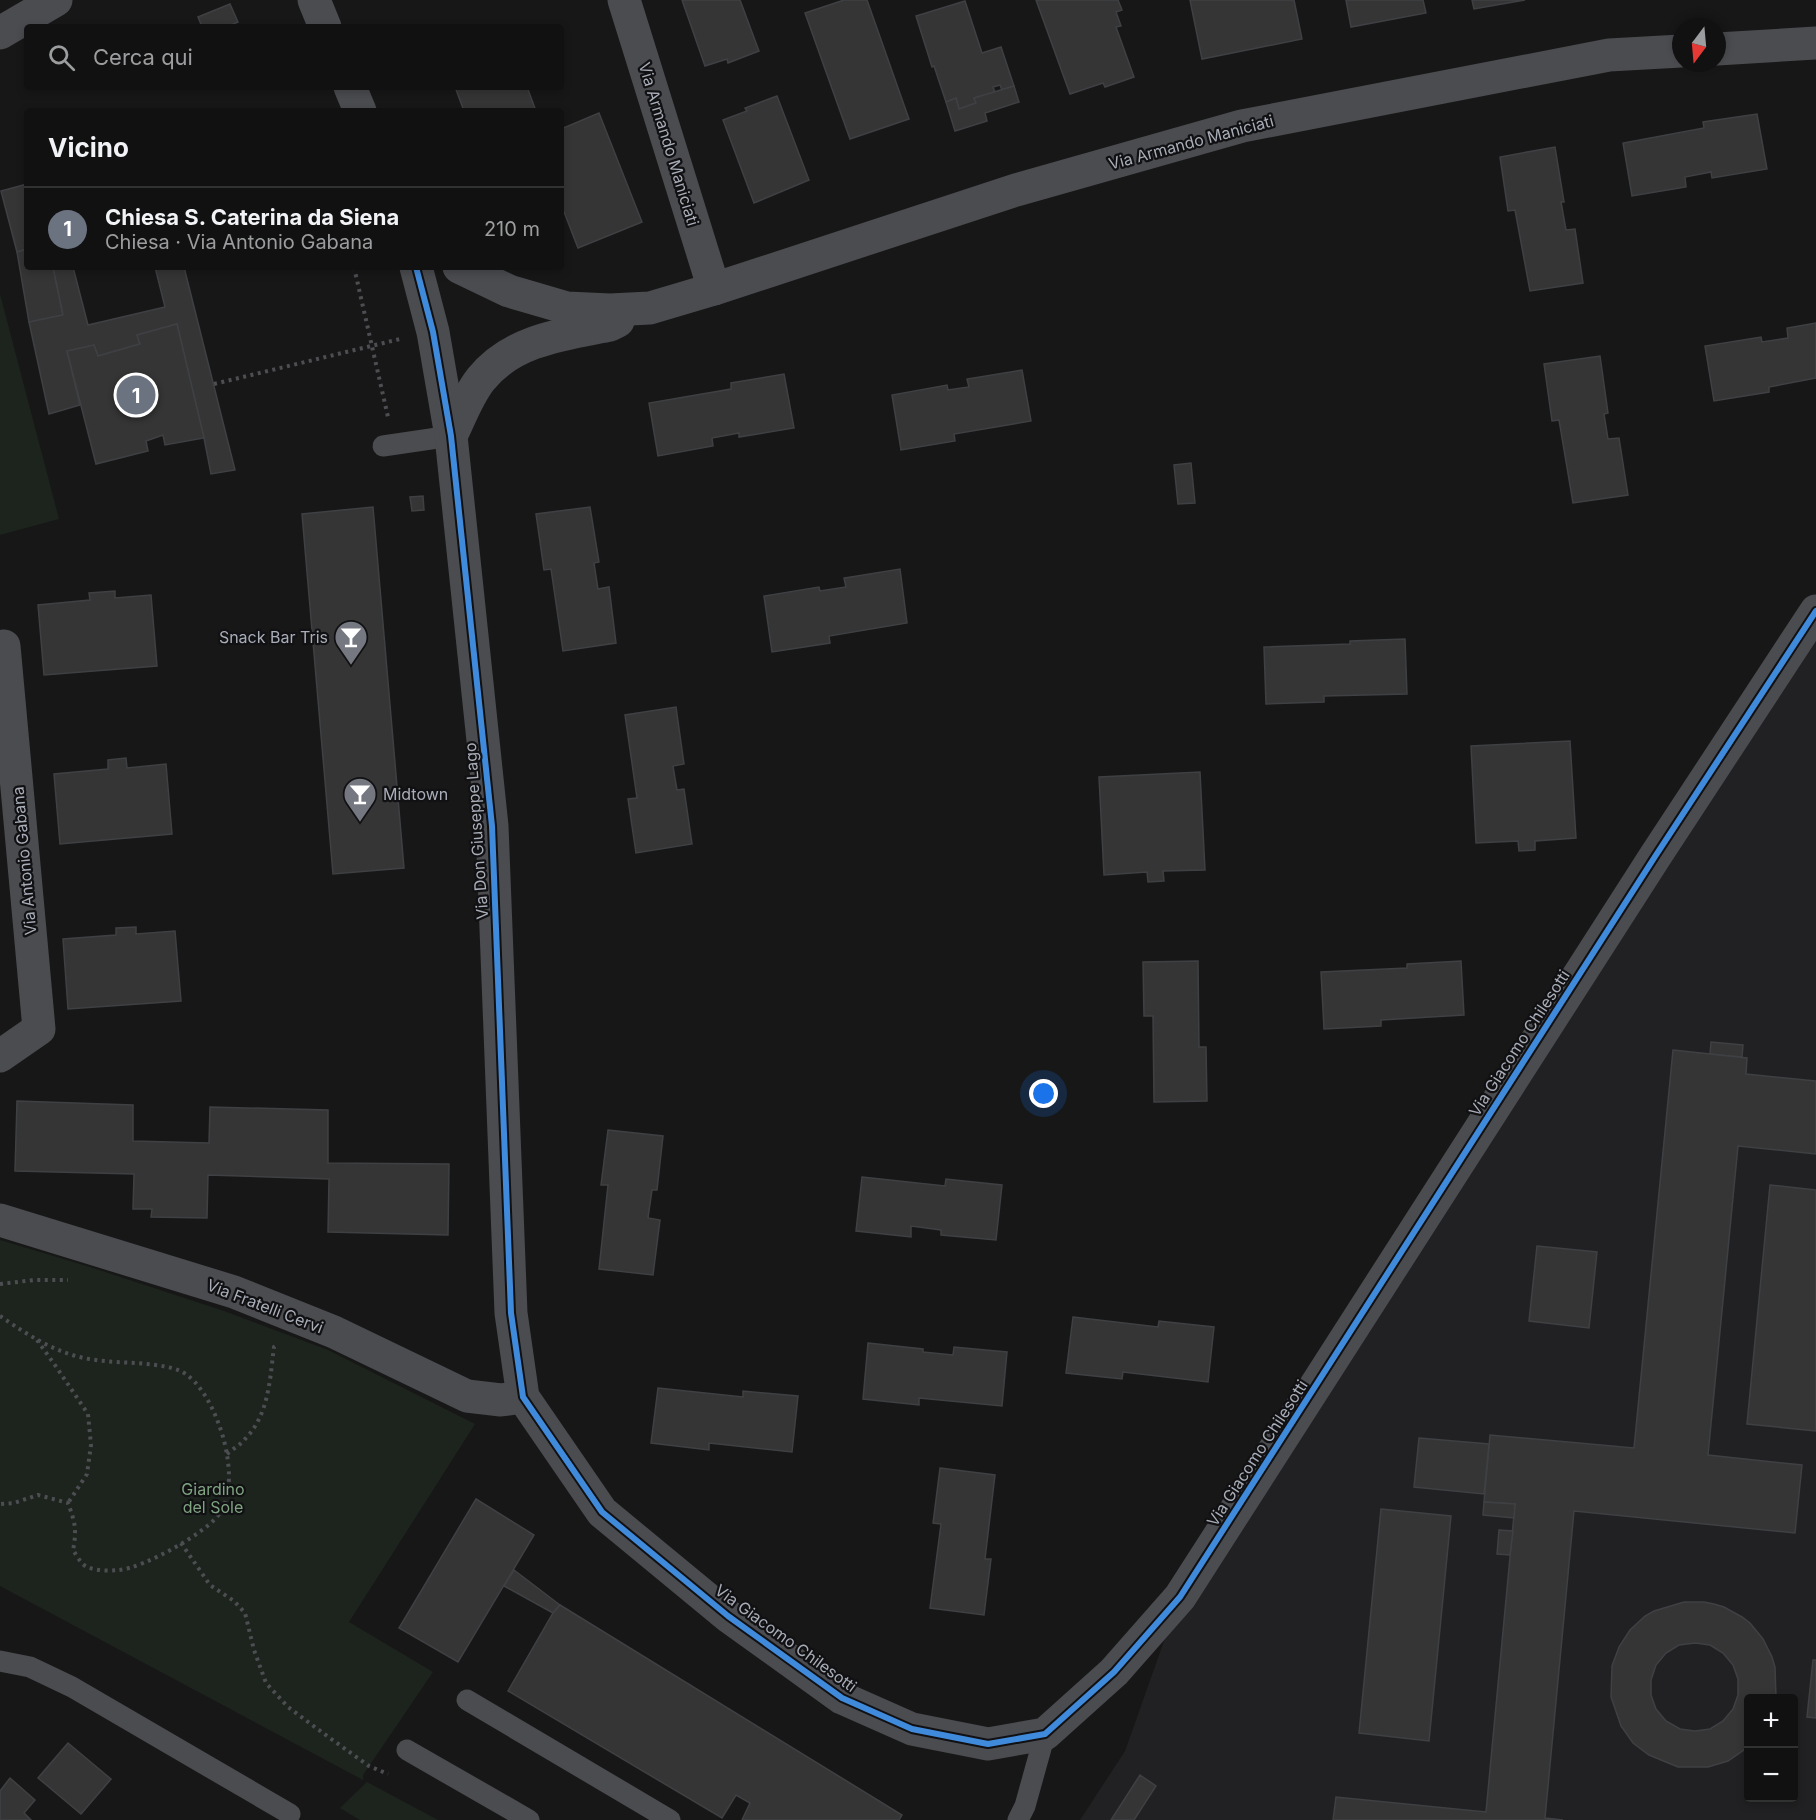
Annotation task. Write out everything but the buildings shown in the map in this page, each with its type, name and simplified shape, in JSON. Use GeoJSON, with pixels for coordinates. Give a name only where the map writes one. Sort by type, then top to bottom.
{"type":"FeatureCollection","features":[{"type":"Feature","properties":{"kind":"street"},"geometry":{"type":"LineString","coordinates":[[0,33],[56,0]]}},
{"type":"Feature","properties":{"kind":"street"},"geometry":{"type":"LineString","coordinates":[[314,0],[324,24]]}},
{"type":"Feature","properties":{"kind":"street","name":"Via Armando Maniciati"},"geometry":{"type":"LineString","coordinates":[[624,0],[714,289]]}},
{"type":"Feature","properties":{"kind":"street"},"geometry":{"type":"LineString","coordinates":[[1726,48],[1816,43]]}},
{"type":"Feature","properties":{"kind":"street","name":"Via Armando Maniciati"},"geometry":{"type":"LineString","coordinates":[[451,436],[481,379],[506,355],[547,337],[610,325],[650,308],[1016,190],[1242,126],[1609,55],[1672,52]]}},
{"type":"Feature","properties":{"kind":"street"},"geometry":{"type":"LineString","coordinates":[[351,90],[359,108]]}},
{"type":"Feature","properties":{"kind":"street","name":"Via Don Giuseppe Lago"},"geometry":{"type":"LineString","coordinates":[[417,270],[433,332],[451,436],[492,826],[511,1313],[523,1397]]}},
{"type":"Feature","properties":{"kind":"street","name":"Via Armando Maniciati"},"geometry":{"type":"LineString","coordinates":[[465,270],[509,291],[567,308],[609,310],[650,308]]}},
{"type":"Feature","properties":{"kind":"street","name":"Via Giacomo Chilesotti"},"geometry":{"type":"LineString","coordinates":[[523,1397],[602,1512],[728,1616],[842,1698],[912,1729],[988,1744],[1045,1734],[1114,1672],[1180,1597],[1816,610]]}},
{"type":"Feature","properties":{"kind":"street","name":"Via Antonio Gabana"},"geometry":{"type":"LineString","coordinates":[[0,1056],[39,1029],[2,646]]}},
{"type":"Feature","properties":{"kind":"street","name":"Via Fratelli Cervi"},"geometry":{"type":"LineString","coordinates":[[0,1220],[234,1292],[334,1332],[467,1396],[501,1400],[523,1397]]}},
{"type":"Feature","properties":{"kind":"lane"},"geometry":{"type":"LineString","coordinates":[[388,445],[451,436]]}},
{"type":"Feature","properties":{"kind":"lane"},"geometry":{"type":"LineString","coordinates":[[0,1661],[30,1667],[72,1687],[290,1814]]}},
{"type":"Feature","properties":{"kind":"lane"},"geometry":{"type":"LineString","coordinates":[[466,1700],[670,1820]]}},
{"type":"Feature","properties":{"kind":"lane"},"geometry":{"type":"LineString","coordinates":[[1018,1820],[1025,1806],[1045,1734]]}},
{"type":"Feature","properties":{"kind":"lane"},"geometry":{"type":"LineString","coordinates":[[407,1750],[529,1820]]}},
{"type":"Feature","properties":{"kind":"path"},"geometry":{"type":"LineString","coordinates":[[355,270],[373,346],[388,445]]}},
{"type":"Feature","properties":{"kind":"path"},"geometry":{"type":"LineString","coordinates":[[214,384],[433,332]]}},
{"type":"Feature","properties":{"kind":"path"},"geometry":{"type":"LineString","coordinates":[[0,1316],[53,1349],[88,1359],[156,1365],[178,1370],[195,1383],[220,1423],[227,1454],[230,1483],[221,1511],[208,1526],[153,1559],[120,1570],[98,1570],[85,1566],[73,1550],[76,1533],[75,1521],[68,1503]]}},
{"type":"Feature","properties":{"kind":"path"},"geometry":{"type":"LineString","coordinates":[[36,1340],[88,1414],[91,1445],[87,1474],[68,1503]]}},
{"type":"Feature","properties":{"kind":"path"},"geometry":{"type":"LineString","coordinates":[[227,1454],[256,1426],[269,1389],[274,1347],[282,1341]]}},
{"type":"Feature","properties":{"kind":"path"},"geometry":{"type":"LineString","coordinates":[[0,1504],[14,1503],[38,1496],[68,1503]]}},
{"type":"Feature","properties":{"kind":"path"},"geometry":{"type":"LineString","coordinates":[[181,1543],[210,1585],[234,1601],[245,1613],[266,1683],[288,1707],[369,1766],[390,1774],[407,1750]]}},
{"type":"Feature","properties":{"kind":"shaded area"},"geometry":{"type":"Polygon","coordinates":[[[1816,618],[1816,1820],[1080,1820],[1125,1751],[1175,1610],[1816,618]]]}},
{"type":"Feature","properties":{"kind":"green space"},"geometry":{"type":"Polygon","coordinates":[[[0,294],[59,519],[0,535],[0,294]]]}},
{"type":"Feature","properties":{"kind":"green space","name":"Giardino del Sole"},"geometry":{"type":"Polygon","coordinates":[[[0,1240],[224,1311],[328,1350],[475,1424],[349,1622],[433,1672],[363,1775],[363,1780],[0,1586],[0,1240]]]}},
{"type":"Feature","properties":{"kind":"green space"},"geometry":{"type":"Polygon","coordinates":[[[367,1782],[438,1820],[360,1820],[340,1808],[367,1782]]]}},
{"type":"Feature","properties":{"kind":"cycle path"},"geometry":{"type":"LineString","coordinates":[[417,270],[433,332],[451,436],[492,826],[511,1313],[523,1397],[602,1512],[728,1616],[842,1698],[912,1729],[988,1744],[1045,1734],[1114,1672],[1180,1597],[1656,855],[1816,611]]}},
{"type":"Feature","properties":{"kind":"place","name":"Chiesa S. Caterina da Siena"},"geometry":{"type":"Point","coordinates":[136,395]}},
{"type":"Feature","properties":{"kind":"place","name":"Snack Bar Tris"},"geometry":{"type":"Point","coordinates":[351,666]}},
{"type":"Feature","properties":{"kind":"place","name":"Midtown"},"geometry":{"type":"Point","coordinates":[360,823]}}]}
